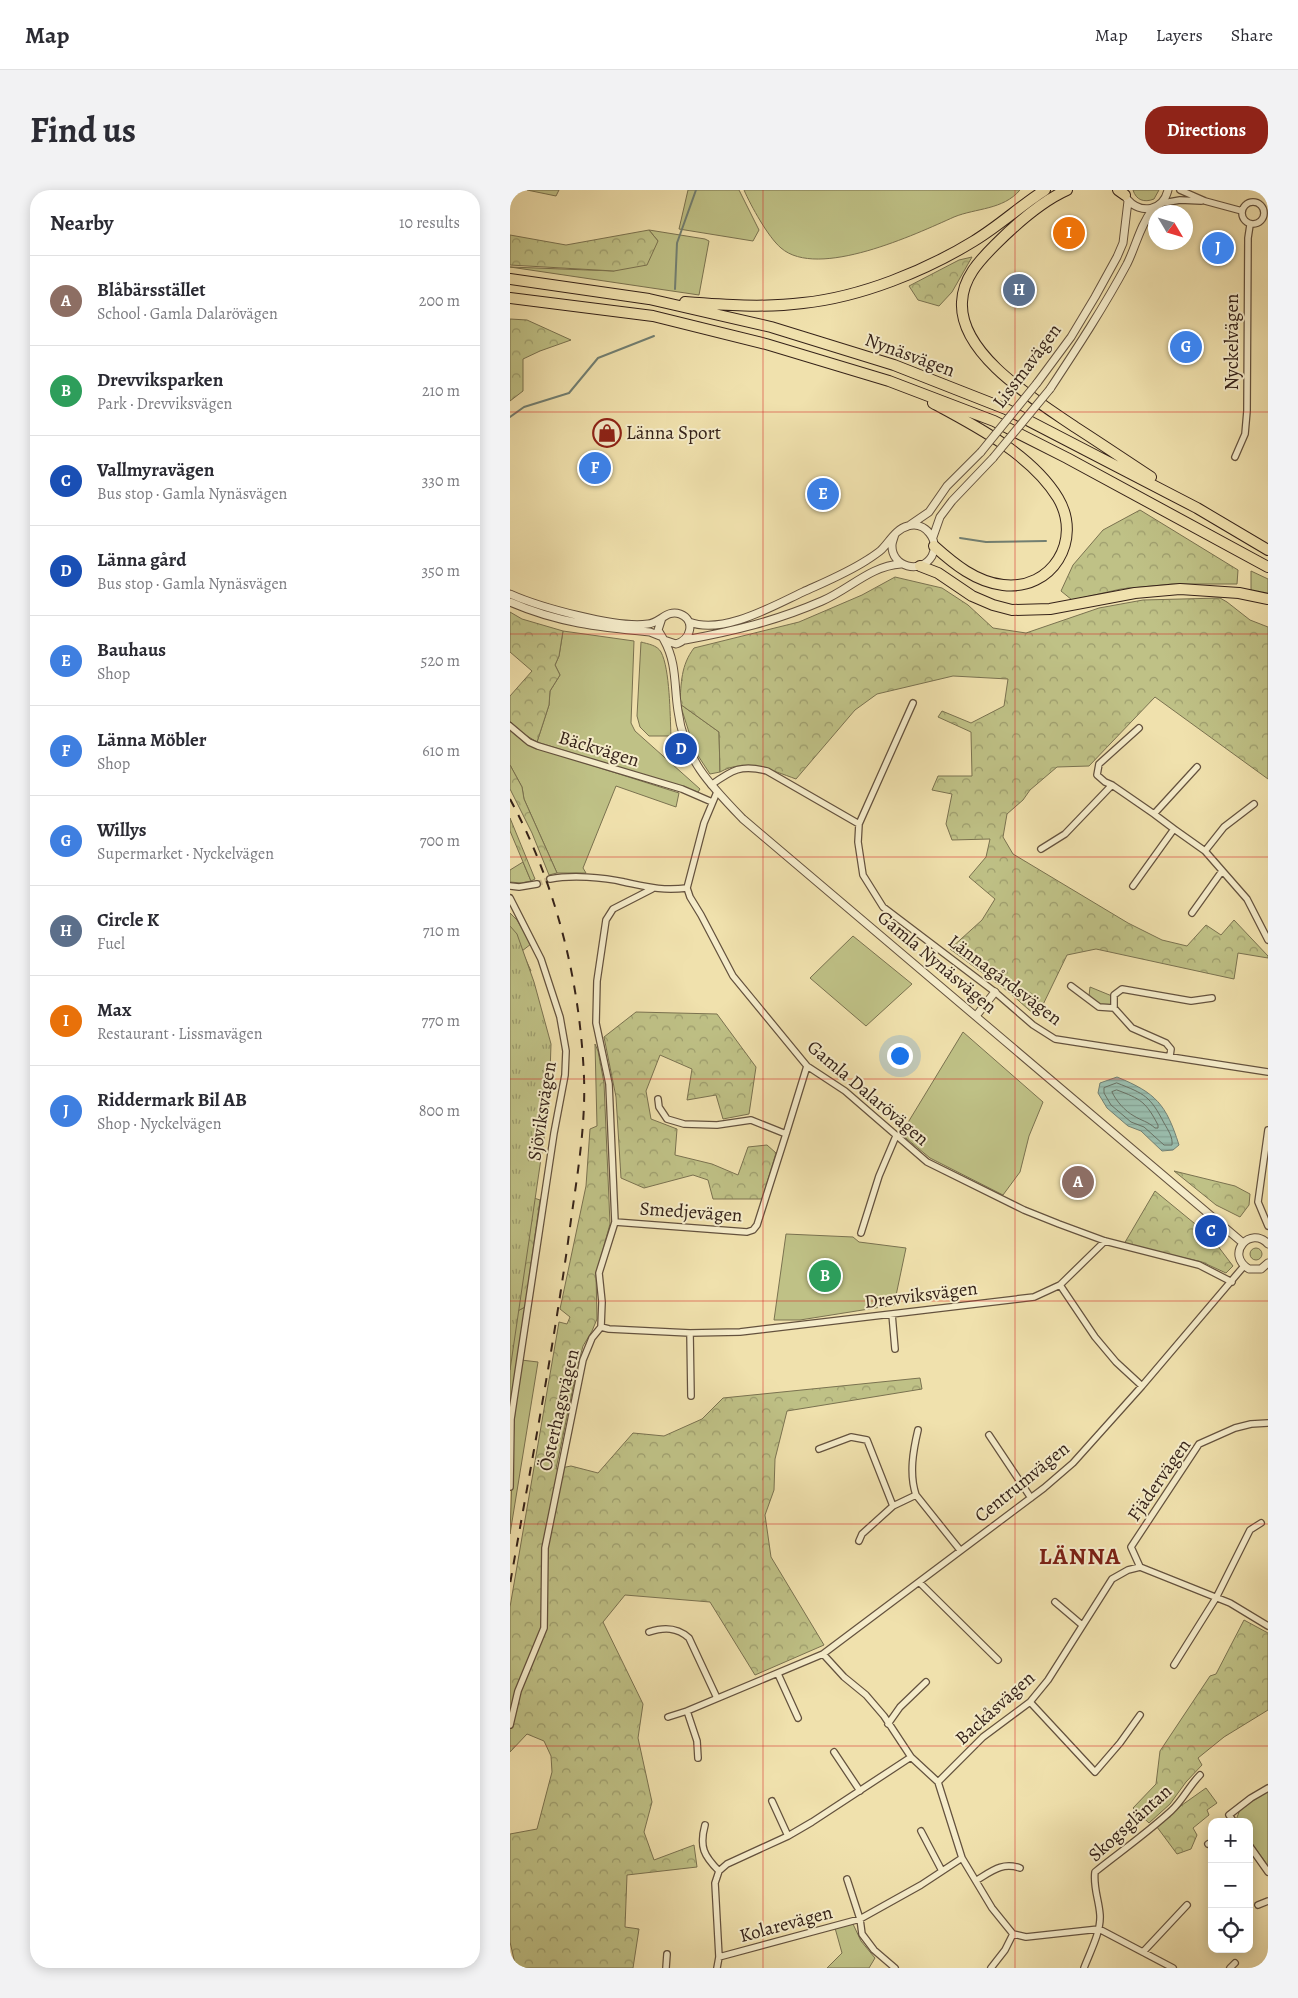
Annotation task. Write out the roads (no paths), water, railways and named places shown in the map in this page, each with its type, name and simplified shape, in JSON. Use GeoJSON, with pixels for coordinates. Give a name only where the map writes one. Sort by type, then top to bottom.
{"type":"FeatureCollection","features":[{"type":"Feature","properties":{"kind":"highway"},"geometry":{"type":"LineString","coordinates":[[649,299],[734,306],[803,303],[881,285],[931,264],[974,241],[1045,190]]}},
{"type":"Feature","properties":{"kind":"highway"},"geometry":{"type":"LineString","coordinates":[[1067,190],[1038,208],[1008,232],[974,268],[963,291],[961,304],[967,328],[982,352],[1020,389],[1197,508]]}},
{"type":"Feature","properties":{"kind":"highway","name":"Nynäsvägen"},"geometry":{"type":"LineString","coordinates":[[510,279],[649,299],[771,327],[894,365],[1006,409],[1197,508],[1268,550]]}},
{"type":"Feature","properties":{"kind":"highway","name":"Nynäsvägen"},"geometry":{"type":"LineString","coordinates":[[510,298],[653,316],[766,344],[890,381],[994,421],[1067,458],[1268,567]]}},
{"type":"Feature","properties":{"kind":"highway"},"geometry":{"type":"LineString","coordinates":[[890,381],[978,427],[1014,452],[1047,483],[1059,500],[1065,517],[1067,534],[1059,561],[1047,573],[1033,581],[1003,585],[983,579],[963,570],[934,542]]}},
{"type":"Feature","properties":{"kind":"highway"},"geometry":{"type":"LineString","coordinates":[[920,566],[938,573],[972,596],[993,605],[1012,610],[1050,609],[1135,593],[1180,589],[1239,594],[1268,600]]}},
{"type":"Feature","properties":{"kind":"street"},"geometry":{"type":"LineString","coordinates":[[1163,202],[1168,190]]}},
{"type":"Feature","properties":{"kind":"street"},"geometry":{"type":"LineString","coordinates":[[1180,190],[1205,202]]}},
{"type":"Feature","properties":{"kind":"street"},"geometry":{"type":"LineString","coordinates":[[1124,194],[1135,207],[1148,210]]}},
{"type":"Feature","properties":{"kind":"street","name":"Lissmavägen"},"geometry":{"type":"LineString","coordinates":[[909,525],[929,512],[947,486],[980,452],[1037,383],[1076,329],[1123,243],[1124,194]]}},
{"type":"Feature","properties":{"kind":"street"},"geometry":{"type":"LineString","coordinates":[[1159,205],[1163,202],[1180,200],[1205,202],[1242,211]]}},
{"type":"Feature","properties":{"kind":"street"},"geometry":{"type":"LineString","coordinates":[[1253,202],[1262,206],[1266,214],[1261,222],[1250,225],[1244,220],[1242,211],[1245,205],[1253,202]]}},
{"type":"Feature","properties":{"kind":"street","name":"Lissmavägen"},"geometry":{"type":"LineString","coordinates":[[934,542],[940,518],[952,501],[993,458],[1050,389],[1104,306],[1128,262],[1148,215]]}},
{"type":"Feature","properties":{"kind":"street","name":"Nyckelvägen"},"geometry":{"type":"LineString","coordinates":[[1235,457],[1245,434],[1247,410],[1248,238],[1250,225]]}},
{"type":"Feature","properties":{"kind":"street"},"geometry":{"type":"LineString","coordinates":[[510,594],[548,608],[623,623],[650,624],[676,612],[689,622],[700,626],[717,624],[749,617],[850,571],[880,551],[901,528],[909,525],[918,526],[927,530],[934,542],[933,555],[928,562],[920,566],[910,567],[901,564],[879,568],[825,600],[777,620],[672,644],[650,632],[573,623],[538,614],[510,602]]}},
{"type":"Feature","properties":{"kind":"street"},"geometry":{"type":"LineString","coordinates":[[895,534],[892,545],[894,556],[901,564]]}},
{"type":"Feature","properties":{"kind":"street"},"geometry":{"type":"LineString","coordinates":[[662,618],[659,623],[662,638]]}},
{"type":"Feature","properties":{"kind":"street"},"geometry":{"type":"LineString","coordinates":[[683,642],[690,632],[689,622]]}},
{"type":"Feature","properties":{"kind":"street","name":"Gamla Nynäsvägen"},"geometry":{"type":"LineString","coordinates":[[662,638],[674,665]]}},
{"type":"Feature","properties":{"kind":"street","name":"Gamla Nynäsvägen"},"geometry":{"type":"LineString","coordinates":[[683,642],[676,653],[674,665],[678,710],[683,737],[699,770],[717,792],[744,819],[1243,1243]]}},
{"type":"Feature","properties":{"kind":"street","name":"Lännagårdsvägen"},"geometry":{"type":"LineString","coordinates":[[913,703],[859,824],[858,842],[863,875],[882,907],[995,992],[1032,1025],[1055,1038],[1076,1043],[1268,1072]]}},
{"type":"Feature","properties":{"kind":"street","name":"Bäckvägen"},"geometry":{"type":"LineString","coordinates":[[510,726],[529,742],[538,746],[682,789],[712,802]]}},
{"type":"Feature","properties":{"kind":"street"},"geometry":{"type":"LineString","coordinates":[[1140,728],[1099,764],[1097,775],[1205,852],[1246,900],[1268,940]]}},
{"type":"Feature","properties":{"kind":"street"},"geometry":{"type":"LineString","coordinates":[[1154,814],[1197,766]]}},
{"type":"Feature","properties":{"kind":"street"},"geometry":{"type":"LineString","coordinates":[[711,785],[726,773],[744,767],[761,769],[804,791],[859,824]]}},
{"type":"Feature","properties":{"kind":"street"},"geometry":{"type":"LineString","coordinates":[[1041,849],[1065,834],[1112,786]]}},
{"type":"Feature","properties":{"kind":"street"},"geometry":{"type":"LineString","coordinates":[[550,879],[563,876],[622,881],[652,889],[687,888],[704,823],[717,792]]}},
{"type":"Feature","properties":{"kind":"street"},"geometry":{"type":"LineString","coordinates":[[1205,852],[1224,826],[1254,804]]}},
{"type":"Feature","properties":{"kind":"street"},"geometry":{"type":"LineString","coordinates":[[1133,886],[1174,829]]}},
{"type":"Feature","properties":{"kind":"street"},"geometry":{"type":"LineString","coordinates":[[1192,913],[1222,871]]}},
{"type":"Feature","properties":{"kind":"street"},"geometry":{"type":"LineString","coordinates":[[510,886],[519,887],[537,884]]}},
{"type":"Feature","properties":{"kind":"street","name":"Gamla Dalarövägen"},"geometry":{"type":"LineString","coordinates":[[687,888],[690,898],[733,976],[807,1066],[845,1091],[927,1162],[1024,1210],[1105,1241],[1199,1265],[1232,1282]]}},
{"type":"Feature","properties":{"kind":"street","name":"Österhagsvägen"},"geometry":{"type":"LineString","coordinates":[[510,1725],[518,1691],[544,1628],[545,1548],[583,1360],[592,1338],[601,1327],[602,1302],[599,1273],[615,1222],[609,1084],[596,1023],[597,982],[606,920],[613,909],[652,889]]}},
{"type":"Feature","properties":{"kind":"street","name":"Sjöviksvägen"},"geometry":{"type":"LineString","coordinates":[[510,898],[541,959],[560,1016],[566,1051],[565,1075],[554,1133],[514,1403],[510,1439],[510,1487]]}},
{"type":"Feature","properties":{"kind":"street"},"geometry":{"type":"LineString","coordinates":[[1071,986],[1099,1007],[1114,1008]]}},
{"type":"Feature","properties":{"kind":"street"},"geometry":{"type":"LineString","coordinates":[[1170,1056],[1171,1049],[1166,1044],[1132,1028],[1114,1008],[1114,995],[1122,989],[1191,1001],[1212,998]]}},
{"type":"Feature","properties":{"kind":"street"},"geometry":{"type":"LineString","coordinates":[[976,1016],[995,992]]}},
{"type":"Feature","properties":{"kind":"street","name":"Smedjevägen"},"geometry":{"type":"LineString","coordinates":[[615,1222],[747,1232],[754,1230],[807,1066]]}},
{"type":"Feature","properties":{"kind":"street"},"geometry":{"type":"LineString","coordinates":[[658,1098],[658,1107],[667,1119],[684,1124],[717,1125],[751,1120],[786,1134]]}},
{"type":"Feature","properties":{"kind":"street"},"geometry":{"type":"LineString","coordinates":[[1268,1130],[1258,1202],[1268,1226]]}},
{"type":"Feature","properties":{"kind":"street"},"geometry":{"type":"LineString","coordinates":[[861,1233],[879,1176],[896,1136]]}},
{"type":"Feature","properties":{"kind":"street"},"geometry":{"type":"LineString","coordinates":[[1261,1176],[1268,1178]]}},
{"type":"Feature","properties":{"kind":"street"},"geometry":{"type":"LineString","coordinates":[[1267,1240],[1251,1238],[1243,1243],[1239,1255],[1244,1266],[1255,1270],[1268,1265]]}},
{"type":"Feature","properties":{"kind":"street","name":"Drevviksvägen"},"geometry":{"type":"LineString","coordinates":[[601,1327],[690,1333],[740,1332],[1034,1297],[1060,1286],[1105,1241]]}},
{"type":"Feature","properties":{"kind":"street","name":"Centrumvägen"},"geometry":{"type":"LineString","coordinates":[[668,1717],[687,1711],[823,1654],[1031,1498],[1073,1463],[1142,1386],[1244,1266]]}},
{"type":"Feature","properties":{"kind":"street"},"geometry":{"type":"LineString","coordinates":[[1060,1286],[1116,1362],[1142,1386]]}},
{"type":"Feature","properties":{"kind":"street"},"geometry":{"type":"LineString","coordinates":[[892,1314],[895,1349]]}},
{"type":"Feature","properties":{"kind":"street"},"geometry":{"type":"LineString","coordinates":[[690,1333],[692,1396]]}},
{"type":"Feature","properties":{"kind":"street","name":"Fjädervägen"},"geometry":{"type":"LineString","coordinates":[[1140,1567],[1131,1547],[1199,1444],[1235,1428],[1268,1423]]}},
{"type":"Feature","properties":{"kind":"street"},"geometry":{"type":"LineString","coordinates":[[918,1430],[914,1448],[912,1483],[916,1495],[960,1550]]}},
{"type":"Feature","properties":{"kind":"street"},"geometry":{"type":"LineString","coordinates":[[989,1435],[1031,1498]]}},
{"type":"Feature","properties":{"kind":"street"},"geometry":{"type":"LineString","coordinates":[[819,1449],[851,1437],[867,1440],[893,1506]]}},
{"type":"Feature","properties":{"kind":"street"},"geometry":{"type":"LineString","coordinates":[[859,1541],[862,1534],[893,1506],[916,1495]]}},
{"type":"Feature","properties":{"kind":"street"},"geometry":{"type":"LineString","coordinates":[[1174,1666],[1216,1598],[1250,1530],[1261,1522]]}},
{"type":"Feature","properties":{"kind":"street"},"geometry":{"type":"LineString","coordinates":[[1140,1567],[1230,1603],[1268,1626]]}},
{"type":"Feature","properties":{"kind":"street","name":"Backåsvägen"},"geometry":{"type":"LineString","coordinates":[[938,1782],[983,1737],[1030,1702],[1048,1680],[1112,1580],[1128,1570],[1140,1567]]}},
{"type":"Feature","properties":{"kind":"street"},"geometry":{"type":"LineString","coordinates":[[919,1582],[998,1660]]}},
{"type":"Feature","properties":{"kind":"street"},"geometry":{"type":"LineString","coordinates":[[1055,1602],[1082,1625]]}},
{"type":"Feature","properties":{"kind":"street"},"geometry":{"type":"LineString","coordinates":[[649,1632],[663,1628],[683,1632],[689,1638],[717,1698]]}},
{"type":"Feature","properties":{"kind":"street"},"geometry":{"type":"LineString","coordinates":[[823,1654],[844,1677],[866,1695],[911,1757],[938,1782],[962,1858],[977,1880],[992,1908],[1013,1934],[1026,1937],[1099,1929],[1173,1968]]}},
{"type":"Feature","properties":{"kind":"street"},"geometry":{"type":"LineString","coordinates":[[778,1674],[798,1718]]}},
{"type":"Feature","properties":{"kind":"street"},"geometry":{"type":"LineString","coordinates":[[888,1724],[900,1707],[926,1682]]}},
{"type":"Feature","properties":{"kind":"street"},"geometry":{"type":"LineString","coordinates":[[1030,1702],[1095,1772],[1120,1743],[1140,1715]]}},
{"type":"Feature","properties":{"kind":"street"},"geometry":{"type":"LineString","coordinates":[[687,1711],[697,1741],[698,1758]]}},
{"type":"Feature","properties":{"kind":"street"},"geometry":{"type":"LineString","coordinates":[[834,1752],[860,1791]]}},
{"type":"Feature","properties":{"kind":"street"},"geometry":{"type":"LineString","coordinates":[[717,1968],[719,1957],[715,1883],[718,1871],[727,1864],[788,1836],[911,1757]]}},
{"type":"Feature","properties":{"kind":"street","name":"Skogsgläntan"},"geometry":{"type":"LineString","coordinates":[[1099,1929],[1100,1917],[1093,1882],[1094,1872],[1170,1811],[1183,1798],[1191,1783],[1200,1775]]}},
{"type":"Feature","properties":{"kind":"street"},"geometry":{"type":"LineString","coordinates":[[1231,1818],[1229,1815],[1268,1788]]}},
{"type":"Feature","properties":{"kind":"street"},"geometry":{"type":"LineString","coordinates":[[772,1801],[788,1836]]}},
{"type":"Feature","properties":{"kind":"street"},"geometry":{"type":"LineString","coordinates":[[704,1825],[702,1837],[705,1857],[718,1871]]}},
{"type":"Feature","properties":{"kind":"street"},"geometry":{"type":"LineString","coordinates":[[920,1831],[942,1871]]}},
{"type":"Feature","properties":{"kind":"street"},"geometry":{"type":"LineString","coordinates":[[1253,1851],[1268,1872]]}},
{"type":"Feature","properties":{"kind":"street","name":"Kolarevägen"},"geometry":{"type":"LineString","coordinates":[[719,1957],[860,1919],[962,1858]]}},
{"type":"Feature","properties":{"kind":"street"},"geometry":{"type":"LineString","coordinates":[[977,1880],[1001,1866],[1010,1865],[1020,1868]]}},
{"type":"Feature","properties":{"kind":"street","name":"Kolarevägen"},"geometry":{"type":"LineString","coordinates":[[847,1879],[860,1919]]}},
{"type":"Feature","properties":{"kind":"street"},"geometry":{"type":"LineString","coordinates":[[1258,1905],[1268,1901]]}},
{"type":"Feature","properties":{"kind":"street"},"geometry":{"type":"LineString","coordinates":[[1143,1952],[1187,1905]]}},
{"type":"Feature","properties":{"kind":"street"},"geometry":{"type":"LineString","coordinates":[[860,1919],[862,1934],[874,1950],[895,1968]]}},
{"type":"Feature","properties":{"kind":"street"},"geometry":{"type":"LineString","coordinates":[[1084,1968],[1099,1929]]}},
{"type":"Feature","properties":{"kind":"street"},"geometry":{"type":"LineString","coordinates":[[991,1968],[1006,1950],[1013,1934]]}},
{"type":"Feature","properties":{"kind":"street"},"geometry":{"type":"LineString","coordinates":[[666,1968],[667,1954]]}},
{"type":"Feature","properties":{"kind":"water"},"geometry":{"type":"Polygon","coordinates":[[[1117,1077],[1141,1089],[1158,1102],[1169,1119],[1179,1145],[1173,1150],[1162,1151],[1141,1131],[1128,1126],[1107,1108],[1098,1093],[1100,1083],[1117,1077]]]}},
{"type":"Feature","properties":{"kind":"waterway"},"geometry":{"type":"LineString","coordinates":[[675,289],[677,243],[696,190]]}},
{"type":"Feature","properties":{"kind":"waterway"},"geometry":{"type":"LineString","coordinates":[[510,417],[524,407],[569,393],[598,358],[654,336]]}},
{"type":"Feature","properties":{"kind":"waterway"},"geometry":{"type":"LineString","coordinates":[[960,538],[986,542],[1046,541]]}},
{"type":"Feature","properties":{"kind":"tunnel"},"geometry":{"type":"LineString","coordinates":[[537,884],[550,879]]}},
{"type":"Feature","properties":{"kind":"railway"},"geometry":{"type":"LineString","coordinates":[[510,799],[540,865],[553,899],[563,934],[577,1005],[584,1077],[579,1160],[562,1285],[510,1584]]}},
{"type":"Feature","properties":{"kind":"railway"},"geometry":{"type":"LineString","coordinates":[[510,1962],[512,1968]]}},
{"type":"Feature","properties":{"kind":"place","name":"Max"},"geometry":{"type":"Point","coordinates":[1069,233]}},
{"type":"Feature","properties":{"kind":"place","name":"Riddermark Bil AB"},"geometry":{"type":"Point","coordinates":[1218,248]}},
{"type":"Feature","properties":{"kind":"place","name":"Circle K"},"geometry":{"type":"Point","coordinates":[1019,290]}},
{"type":"Feature","properties":{"kind":"place","name":"Willys"},"geometry":{"type":"Point","coordinates":[1186,347]}},
{"type":"Feature","properties":{"kind":"place","name":"Länna Sport"},"geometry":{"type":"Point","coordinates":[607,433]}},
{"type":"Feature","properties":{"kind":"place","name":"Länna Möbler"},"geometry":{"type":"Point","coordinates":[595,468]}},
{"type":"Feature","properties":{"kind":"place","name":"Bauhaus"},"geometry":{"type":"Point","coordinates":[823,494]}},
{"type":"Feature","properties":{"kind":"place","name":"Länna gård"},"geometry":{"type":"Point","coordinates":[681,749]}},
{"type":"Feature","properties":{"kind":"place","name":"Blåbärsstället"},"geometry":{"type":"Point","coordinates":[1078,1182]}},
{"type":"Feature","properties":{"kind":"place","name":"Vallmyravägen"},"geometry":{"type":"Point","coordinates":[1211,1231]}},
{"type":"Feature","properties":{"kind":"place","name":"Drevviksparken"},"geometry":{"type":"Point","coordinates":[825,1276]}},
{"type":"Feature","properties":{"kind":"district","name":"LÄNNA"},"geometry":{"type":"Point","coordinates":[1080,1556]}}]}
